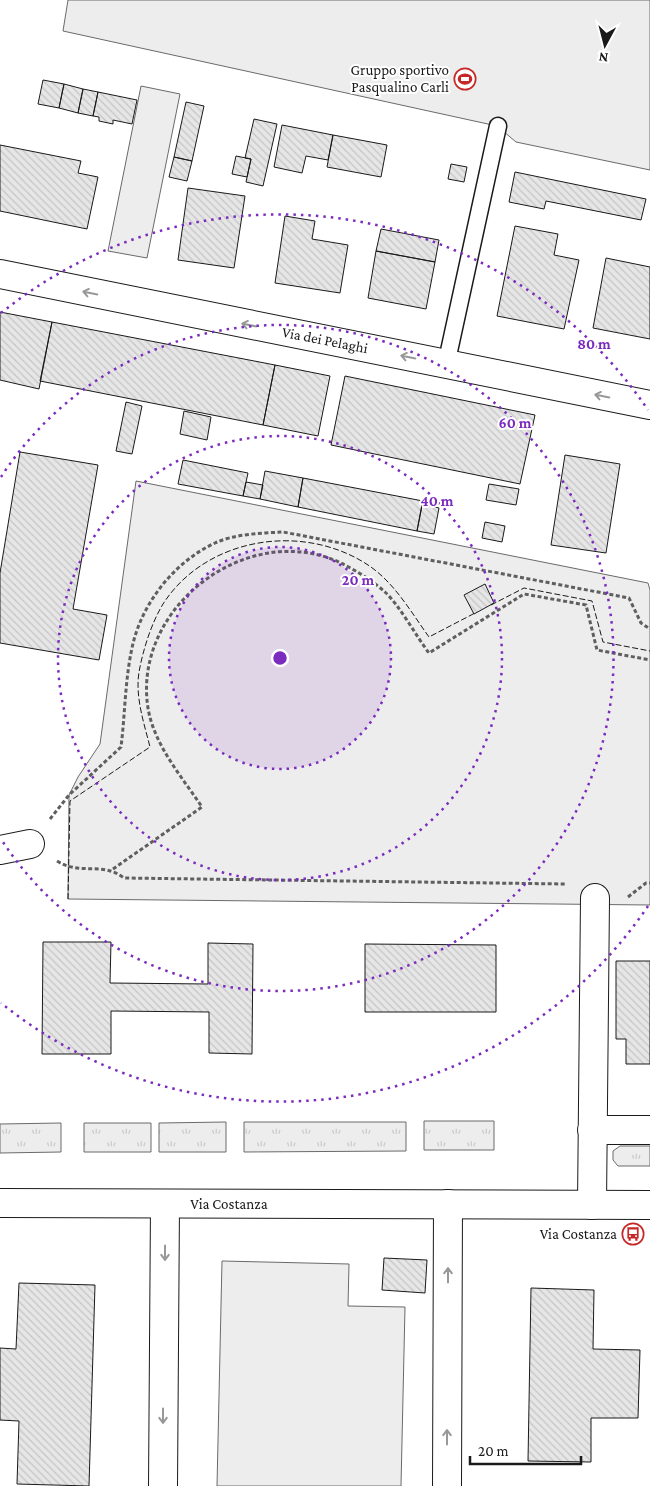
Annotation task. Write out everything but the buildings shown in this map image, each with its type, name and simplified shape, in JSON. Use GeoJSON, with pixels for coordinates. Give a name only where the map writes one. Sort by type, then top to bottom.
{"type":"FeatureCollection","features":[{"type":"Feature","properties":{"kind":"street","name":"Via dei Pelaghi"},"geometry":{"type":"LineString","coordinates":[[0,274],[650,405]]}},
{"type":"Feature","properties":{"kind":"street"},"geometry":{"type":"LineString","coordinates":[[0,850],[30,844]]}},
{"type":"Feature","properties":{"kind":"street"},"geometry":{"type":"LineString","coordinates":[[592,1205],[595,898]]}},
{"type":"Feature","properties":{"kind":"street"},"geometry":{"type":"LineString","coordinates":[[592,1130],[650,1130]]}},
{"type":"Feature","properties":{"kind":"street","name":"Via Costanza"},"geometry":{"type":"LineString","coordinates":[[0,1203],[650,1205]]}},
{"type":"Feature","properties":{"kind":"street"},"geometry":{"type":"LineString","coordinates":[[163,1486],[165,1204]]}},
{"type":"Feature","properties":{"kind":"street"},"geometry":{"type":"LineString","coordinates":[[446,1486],[448,1204]]}},
{"type":"Feature","properties":{"kind":"lane"},"geometry":{"type":"LineString","coordinates":[[446,365],[498,126]]}},
{"type":"Feature","properties":{"kind":"path"},"geometry":{"type":"LineString","coordinates":[[69,795],[121,747],[132,648],[142,620],[153,599],[168,578],[188,560],[216,542],[266,532],[283,532],[495,571],[629,598],[641,623],[650,629]]}},
{"type":"Feature","properties":{"kind":"path"},"geometry":{"type":"LineString","coordinates":[[113,870],[202,807],[160,744],[148,709],[148,678],[153,653],[162,628],[175,609],[206,578],[246,557],[271,552],[298,551],[319,555],[340,563],[385,592],[429,653],[524,594],[586,605],[597,650],[650,660]]}},
{"type":"Feature","properties":{"kind":"path"},"geometry":{"type":"LineString","coordinates":[[69,868],[113,870],[124,878],[563,883],[574,888],[579,897],[595,898],[630,897],[646,883],[650,883]]}},
{"type":"Feature","properties":{"kind":"green space","name":"Gruppo sportivo Pasqualino Carli"},"geometry":{"type":"Polygon","coordinates":[[[68,0],[650,0],[650,170],[516,142],[497,126],[63,31],[68,0]]]}},
{"type":"Feature","properties":{"kind":"green space"},"geometry":{"type":"Polygon","coordinates":[[[141,86],[180,94],[147,258],[108,251],[141,86]]]}},
{"type":"Feature","properties":{"kind":"green space"},"geometry":{"type":"Polygon","coordinates":[[[136,481],[648,583],[650,590],[650,905],[68,899],[69,795],[78,777],[100,744],[136,481]]]}},
{"type":"Feature","properties":{"kind":"green space"},"geometry":{"type":"Polygon","coordinates":[[[424,1121],[494,1121],[494,1150],[424,1150],[424,1121]]]}},
{"type":"Feature","properties":{"kind":"green space"},"geometry":{"type":"Polygon","coordinates":[[[226,1122],[226,1152],[159,1152],[159,1123],[226,1122]]]}},
{"type":"Feature","properties":{"kind":"green space"},"geometry":{"type":"Polygon","coordinates":[[[244,1122],[406,1122],[406,1151],[244,1152],[244,1122]]]}},
{"type":"Feature","properties":{"kind":"green space"},"geometry":{"type":"Polygon","coordinates":[[[61,1123],[61,1152],[0,1153],[0,1124],[61,1123]]]}},
{"type":"Feature","properties":{"kind":"green space"},"geometry":{"type":"Polygon","coordinates":[[[84,1123],[151,1123],[151,1152],[84,1152],[84,1123]]]}},
{"type":"Feature","properties":{"kind":"green space"},"geometry":{"type":"Polygon","coordinates":[[[620,1146],[650,1146],[650,1166],[618,1166],[613,1160],[613,1151],[620,1146]]]}},
{"type":"Feature","properties":{"kind":"green space"},"geometry":{"type":"Polygon","coordinates":[[[222,1261],[349,1264],[348,1306],[405,1307],[401,1486],[217,1486],[222,1261]]]}},
{"type":"Feature","properties":{"kind":"fence"},"geometry":{"type":"LineString","coordinates":[[68,899],[70,801],[150,747],[138,691],[139,672],[145,646],[163,604],[181,581],[204,564],[230,551],[257,543],[286,541],[315,544],[342,552],[368,565],[377,572],[402,598],[429,637],[475,613]]}},
{"type":"Feature","properties":{"kind":"fence"},"geometry":{"type":"LineString","coordinates":[[491,605],[524,588],[592,601],[603,642],[650,651]]}},
{"type":"Feature","properties":{"kind":"place","name":"Gruppo sportivo Pasqualino Carli"},"geometry":{"type":"Point","coordinates":[465,79]}},
{"type":"Feature","properties":{"kind":"place","name":"Via Costanza"},"geometry":{"type":"Point","coordinates":[633,1234]}}]}
